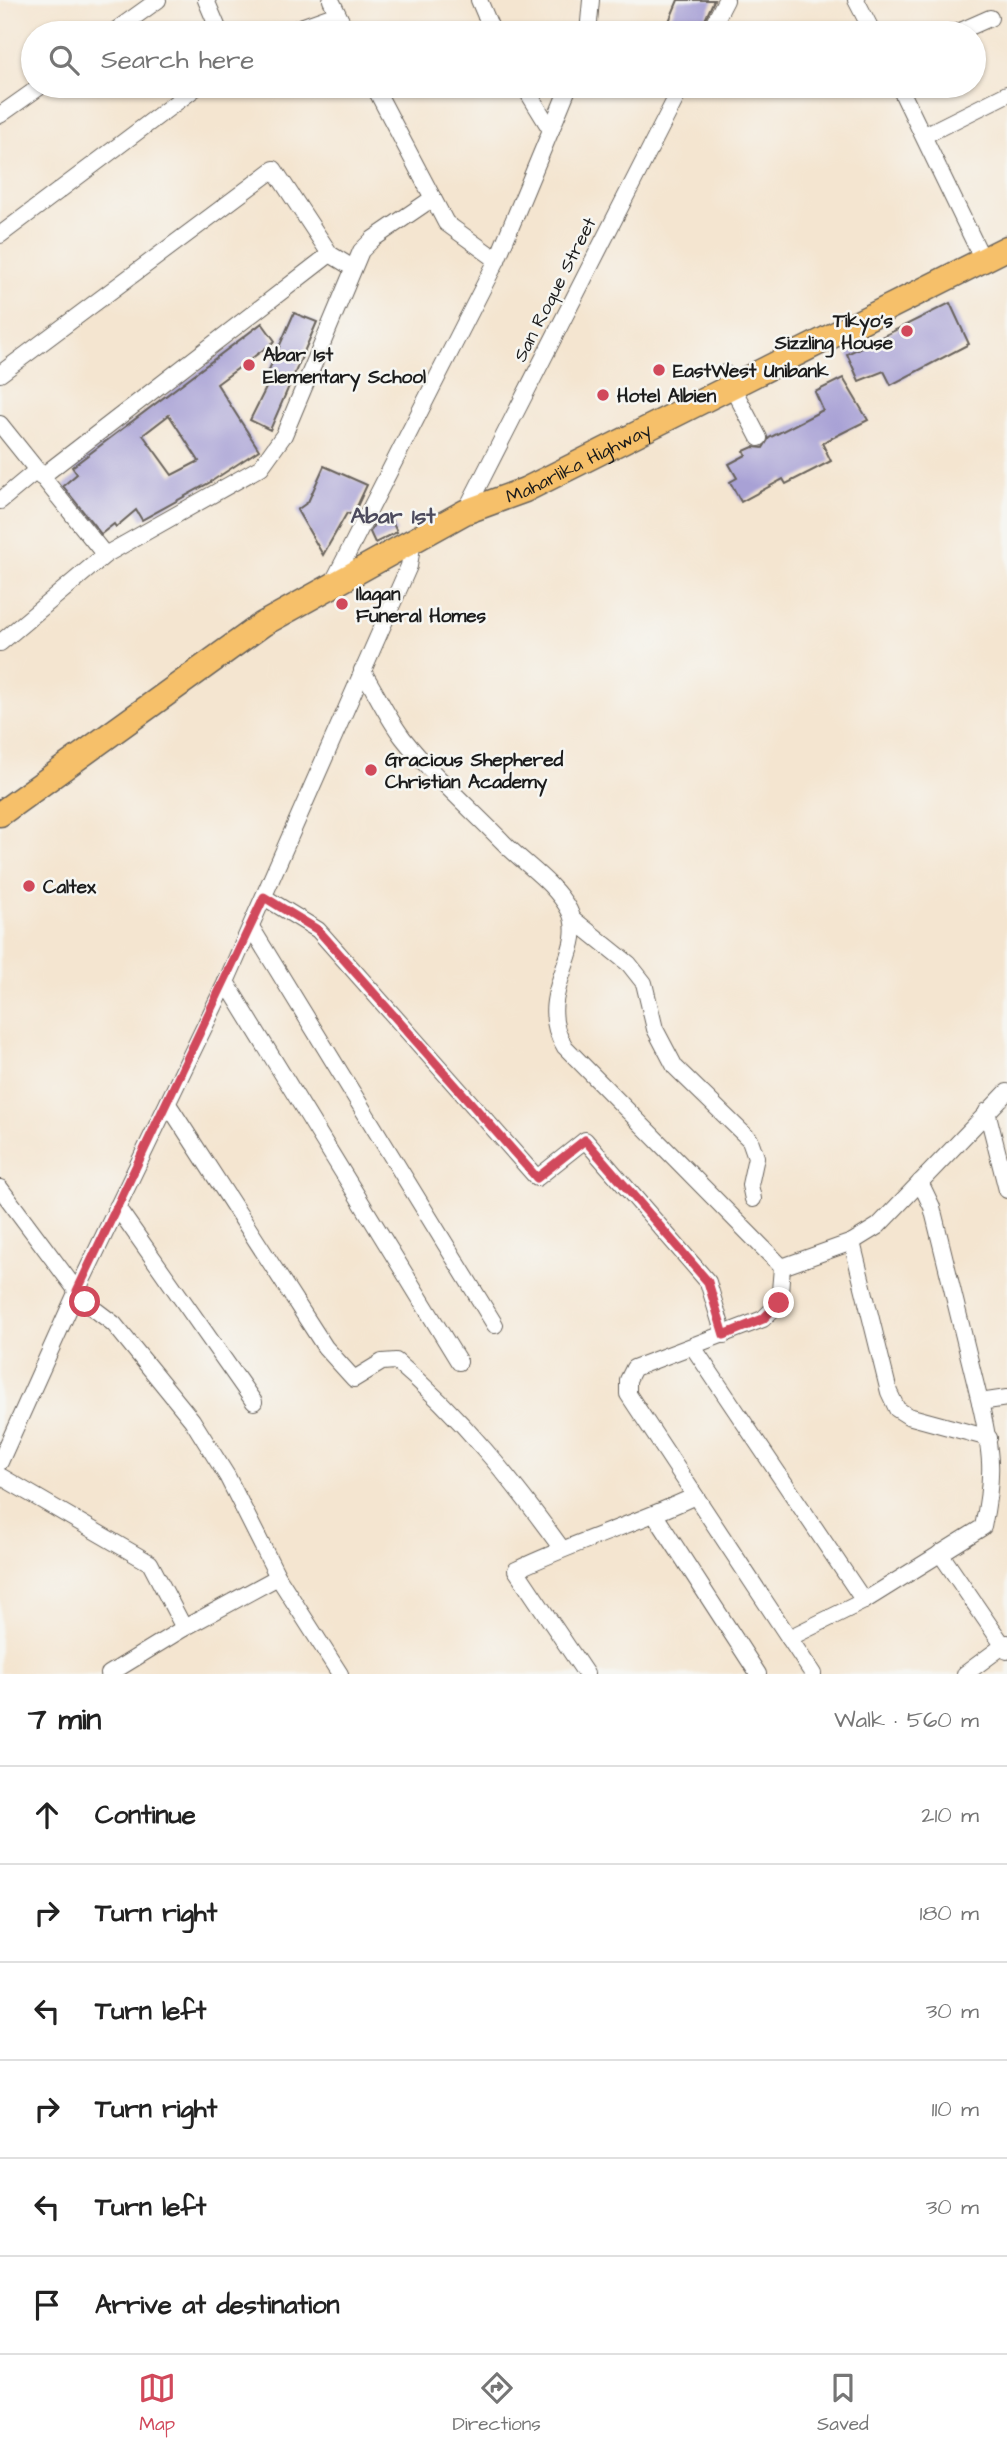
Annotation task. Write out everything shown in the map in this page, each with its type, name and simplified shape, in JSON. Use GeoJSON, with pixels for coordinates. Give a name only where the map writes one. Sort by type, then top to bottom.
{"type":"FeatureCollection","features":[{"type":"Feature","properties":{"kind":"highway","name":"Maharlika Highway"},"geometry":{"type":"LineString","coordinates":[[0,814],[263,624],[332,584],[476,507],[522,477],[728,381],[981,253],[1007,232]]}},
{"type":"Feature","properties":{"kind":"highway","name":"Maharlika Highway"},"geometry":{"type":"LineString","coordinates":[[981,253],[1007,248]]}},
{"type":"Feature","properties":{"kind":"street"},"geometry":{"type":"LineString","coordinates":[[129,21],[158,0]]}},
{"type":"Feature","properties":{"kind":"street"},"geometry":{"type":"LineString","coordinates":[[206,0],[215,21]]}},
{"type":"Feature","properties":{"kind":"street"},"geometry":{"type":"LineString","coordinates":[[479,0],[488,21]]}},
{"type":"Feature","properties":{"kind":"street"},"geometry":{"type":"LineString","coordinates":[[589,21],[591,0]]}},
{"type":"Feature","properties":{"kind":"street"},"geometry":{"type":"LineString","coordinates":[[715,21],[726,0]]}},
{"type":"Feature","properties":{"kind":"street"},"geometry":{"type":"LineString","coordinates":[[856,0],[867,21]]}},
{"type":"Feature","properties":{"kind":"street"},"geometry":{"type":"LineString","coordinates":[[307,21],[334,7]]}},
{"type":"Feature","properties":{"kind":"street"},"geometry":{"type":"LineString","coordinates":[[983,21],[990,18]]}},
{"type":"Feature","properties":{"kind":"street"},"geometry":{"type":"LineString","coordinates":[[925,135],[1007,94]]}},
{"type":"Feature","properties":{"kind":"street"},"geometry":{"type":"LineString","coordinates":[[0,115],[24,98]]}},
{"type":"Feature","properties":{"kind":"street"},"geometry":{"type":"LineString","coordinates":[[1,232],[182,98]]}},
{"type":"Feature","properties":{"kind":"street"},"geometry":{"type":"LineString","coordinates":[[380,98],[446,223],[497,260]]}},
{"type":"Feature","properties":{"kind":"street"},"geometry":{"type":"LineString","coordinates":[[531,98],[551,130]]}},
{"type":"Feature","properties":{"kind":"street"},"geometry":{"type":"LineString","coordinates":[[332,584],[497,260],[564,98]]}},
{"type":"Feature","properties":{"kind":"street","name":"San Roque Street"},"geometry":{"type":"LineString","coordinates":[[476,507],[676,98]]}},
{"type":"Feature","properties":{"kind":"street"},"geometry":{"type":"LineString","coordinates":[[905,98],[981,253]]}},
{"type":"Feature","properties":{"kind":"street"},"geometry":{"type":"LineString","coordinates":[[0,374],[274,169],[330,254],[353,268]]}},
{"type":"Feature","properties":{"kind":"street"},"geometry":{"type":"LineString","coordinates":[[0,643],[105,555],[261,467],[284,435],[353,268],[367,245],[433,198]]}},
{"type":"Feature","properties":{"kind":"street"},"geometry":{"type":"LineString","coordinates":[[0,501],[330,254]]}},
{"type":"Feature","properties":{"kind":"street"},"geometry":{"type":"LineString","coordinates":[[728,381],[759,438]]}},
{"type":"Feature","properties":{"kind":"street"},"geometry":{"type":"LineString","coordinates":[[0,424],[105,555]]}},
{"type":"Feature","properties":{"kind":"street"},"geometry":{"type":"LineString","coordinates":[[0,1462],[77,1291],[226,982],[409,566],[413,540]]}},
{"type":"Feature","properties":{"kind":"street"},"geometry":{"type":"LineString","coordinates":[[362,670],[405,740],[506,845],[551,887],[573,919],[629,964],[644,984],[655,1029],[675,1067],[750,1140],[756,1157],[750,1185],[753,1199]]}},
{"type":"Feature","properties":{"kind":"street"},"geometry":{"type":"LineString","coordinates":[[264,897],[318,930],[537,1178],[585,1140],[708,1282],[724,1335]]}},
{"type":"Feature","properties":{"kind":"street"},"geometry":{"type":"LineString","coordinates":[[573,919],[573,932],[554,1004],[552,1022],[556,1033],[565,1047],[782,1267],[779,1303],[763,1319],[693,1348],[634,1368],[628,1380],[628,1394],[813,1674]]}},
{"type":"Feature","properties":{"kind":"street"},"geometry":{"type":"LineString","coordinates":[[251,926],[495,1325]]}},
{"type":"Feature","properties":{"kind":"street"},"geometry":{"type":"LineString","coordinates":[[226,982],[459,1362]]}},
{"type":"Feature","properties":{"kind":"street"},"geometry":{"type":"LineString","coordinates":[[782,1267],[852,1242],[878,1226],[1007,1092]]}},
{"type":"Feature","properties":{"kind":"street"},"geometry":{"type":"LineString","coordinates":[[169,1104],[325,1347],[346,1371],[354,1379],[382,1362],[396,1361],[469,1429],[511,1478],[562,1549]]}},
{"type":"Feature","properties":{"kind":"street"},"geometry":{"type":"LineString","coordinates":[[987,1111],[1007,1190]]}},
{"type":"Feature","properties":{"kind":"street"},"geometry":{"type":"LineString","coordinates":[[789,1638],[864,1601],[983,1527],[993,1482],[989,1438],[932,1207],[920,1182]]}},
{"type":"Feature","properties":{"kind":"street"},"geometry":{"type":"LineString","coordinates":[[0,1188],[92,1311],[114,1324],[192,1420],[227,1476],[278,1577],[340,1674]]}},
{"type":"Feature","properties":{"kind":"street"},"geometry":{"type":"LineString","coordinates":[[117,1207],[254,1402]]}},
{"type":"Feature","properties":{"kind":"street"},"geometry":{"type":"LineString","coordinates":[[852,1242],[889,1392],[897,1409],[908,1416],[989,1438]]}},
{"type":"Feature","properties":{"kind":"street"},"geometry":{"type":"LineString","coordinates":[[693,1348],[864,1601]]}},
{"type":"Feature","properties":{"kind":"street"},"geometry":{"type":"LineString","coordinates":[[980,1402],[1007,1398]]}},
{"type":"Feature","properties":{"kind":"street"},"geometry":{"type":"LineString","coordinates":[[0,1476],[150,1563],[184,1628]]}},
{"type":"Feature","properties":{"kind":"street"},"geometry":{"type":"LineString","coordinates":[[990,1495],[1007,1491]]}},
{"type":"Feature","properties":{"kind":"street"},"geometry":{"type":"LineString","coordinates":[[586,1674],[516,1570],[562,1549],[655,1515],[695,1496]]}},
{"type":"Feature","properties":{"kind":"street"},"geometry":{"type":"LineString","coordinates":[[655,1515],[758,1674]]}},
{"type":"Feature","properties":{"kind":"street"},"geometry":{"type":"LineString","coordinates":[[940,1553],[1006,1646],[965,1674]]}},
{"type":"Feature","properties":{"kind":"street"},"geometry":{"type":"LineString","coordinates":[[114,1673],[184,1628],[278,1577]]}},
{"type":"Feature","properties":{"kind":"building"},"geometry":{"type":"Polygon","coordinates":[[[678,0],[714,0],[704,21],[669,21],[678,0]]]}},
{"type":"Feature","properties":{"kind":"building"},"geometry":{"type":"Polygon","coordinates":[[[950,303],[969,344],[891,385],[884,371],[859,381],[847,354],[950,303]]]}},
{"type":"Feature","properties":{"kind":"building"},"geometry":{"type":"Polygon","coordinates":[[[294,313],[317,322],[270,430],[250,420],[273,374],[268,372],[294,313]]]}},
{"type":"Feature","properties":{"kind":"building"},"geometry":{"type":"Polygon","coordinates":[[[262,323],[275,341],[217,384],[259,450],[209,483],[142,520],[136,510],[116,527],[114,524],[101,534],[63,486],[77,474],[72,467],[262,323]],[[169,415],[143,435],[172,475],[199,461],[169,415]]]}},
{"type":"Feature","properties":{"kind":"building"},"geometry":{"type":"Polygon","coordinates":[[[843,378],[868,420],[822,443],[831,461],[786,484],[783,479],[741,502],[730,482],[737,478],[729,464],[746,455],[744,451],[753,447],[763,448],[769,438],[823,410],[815,392],[843,378]]]}},
{"type":"Feature","properties":{"kind":"building"},"geometry":{"type":"Polygon","coordinates":[[[324,466],[367,485],[353,515],[347,513],[323,555],[297,510],[308,502],[324,466]]]}},
{"type":"Feature","properties":{"kind":"building"},"geometry":{"type":"Polygon","coordinates":[[[390,517],[397,532],[375,543],[370,532],[374,524],[390,517]]]}},
{"type":"Feature","properties":{"kind":"place","name":"Tikyo's Sizzling House"},"geometry":{"type":"Point","coordinates":[907,331]}},
{"type":"Feature","properties":{"kind":"place","name":"Abar 1st Elementary School"},"geometry":{"type":"Point","coordinates":[249,365]}},
{"type":"Feature","properties":{"kind":"place","name":"EastWest Unibank"},"geometry":{"type":"Point","coordinates":[659,370]}},
{"type":"Feature","properties":{"kind":"place","name":"Hotel Albien"},"geometry":{"type":"Point","coordinates":[603,395]}},
{"type":"Feature","properties":{"kind":"place","name":"Ilagan Funeral Homes"},"geometry":{"type":"Point","coordinates":[342,604]}},
{"type":"Feature","properties":{"kind":"place","name":"Gracious Shephered Christian Academy"},"geometry":{"type":"Point","coordinates":[371,770]}},
{"type":"Feature","properties":{"kind":"place","name":"Caltex"},"geometry":{"type":"Point","coordinates":[29,886]}},
{"type":"Feature","properties":{"kind":"district","name":"Abar 1st"},"geometry":{"type":"Point","coordinates":[393,515]}},
{"type":"Feature","properties":{"kind":"route"},"geometry":{"type":"LineString","coordinates":[[85,1302],[77,1291],[169,1104],[264,897],[318,930],[537,1178],[585,1140],[708,1282],[724,1335],[763,1319],[779,1303]]}}]}
